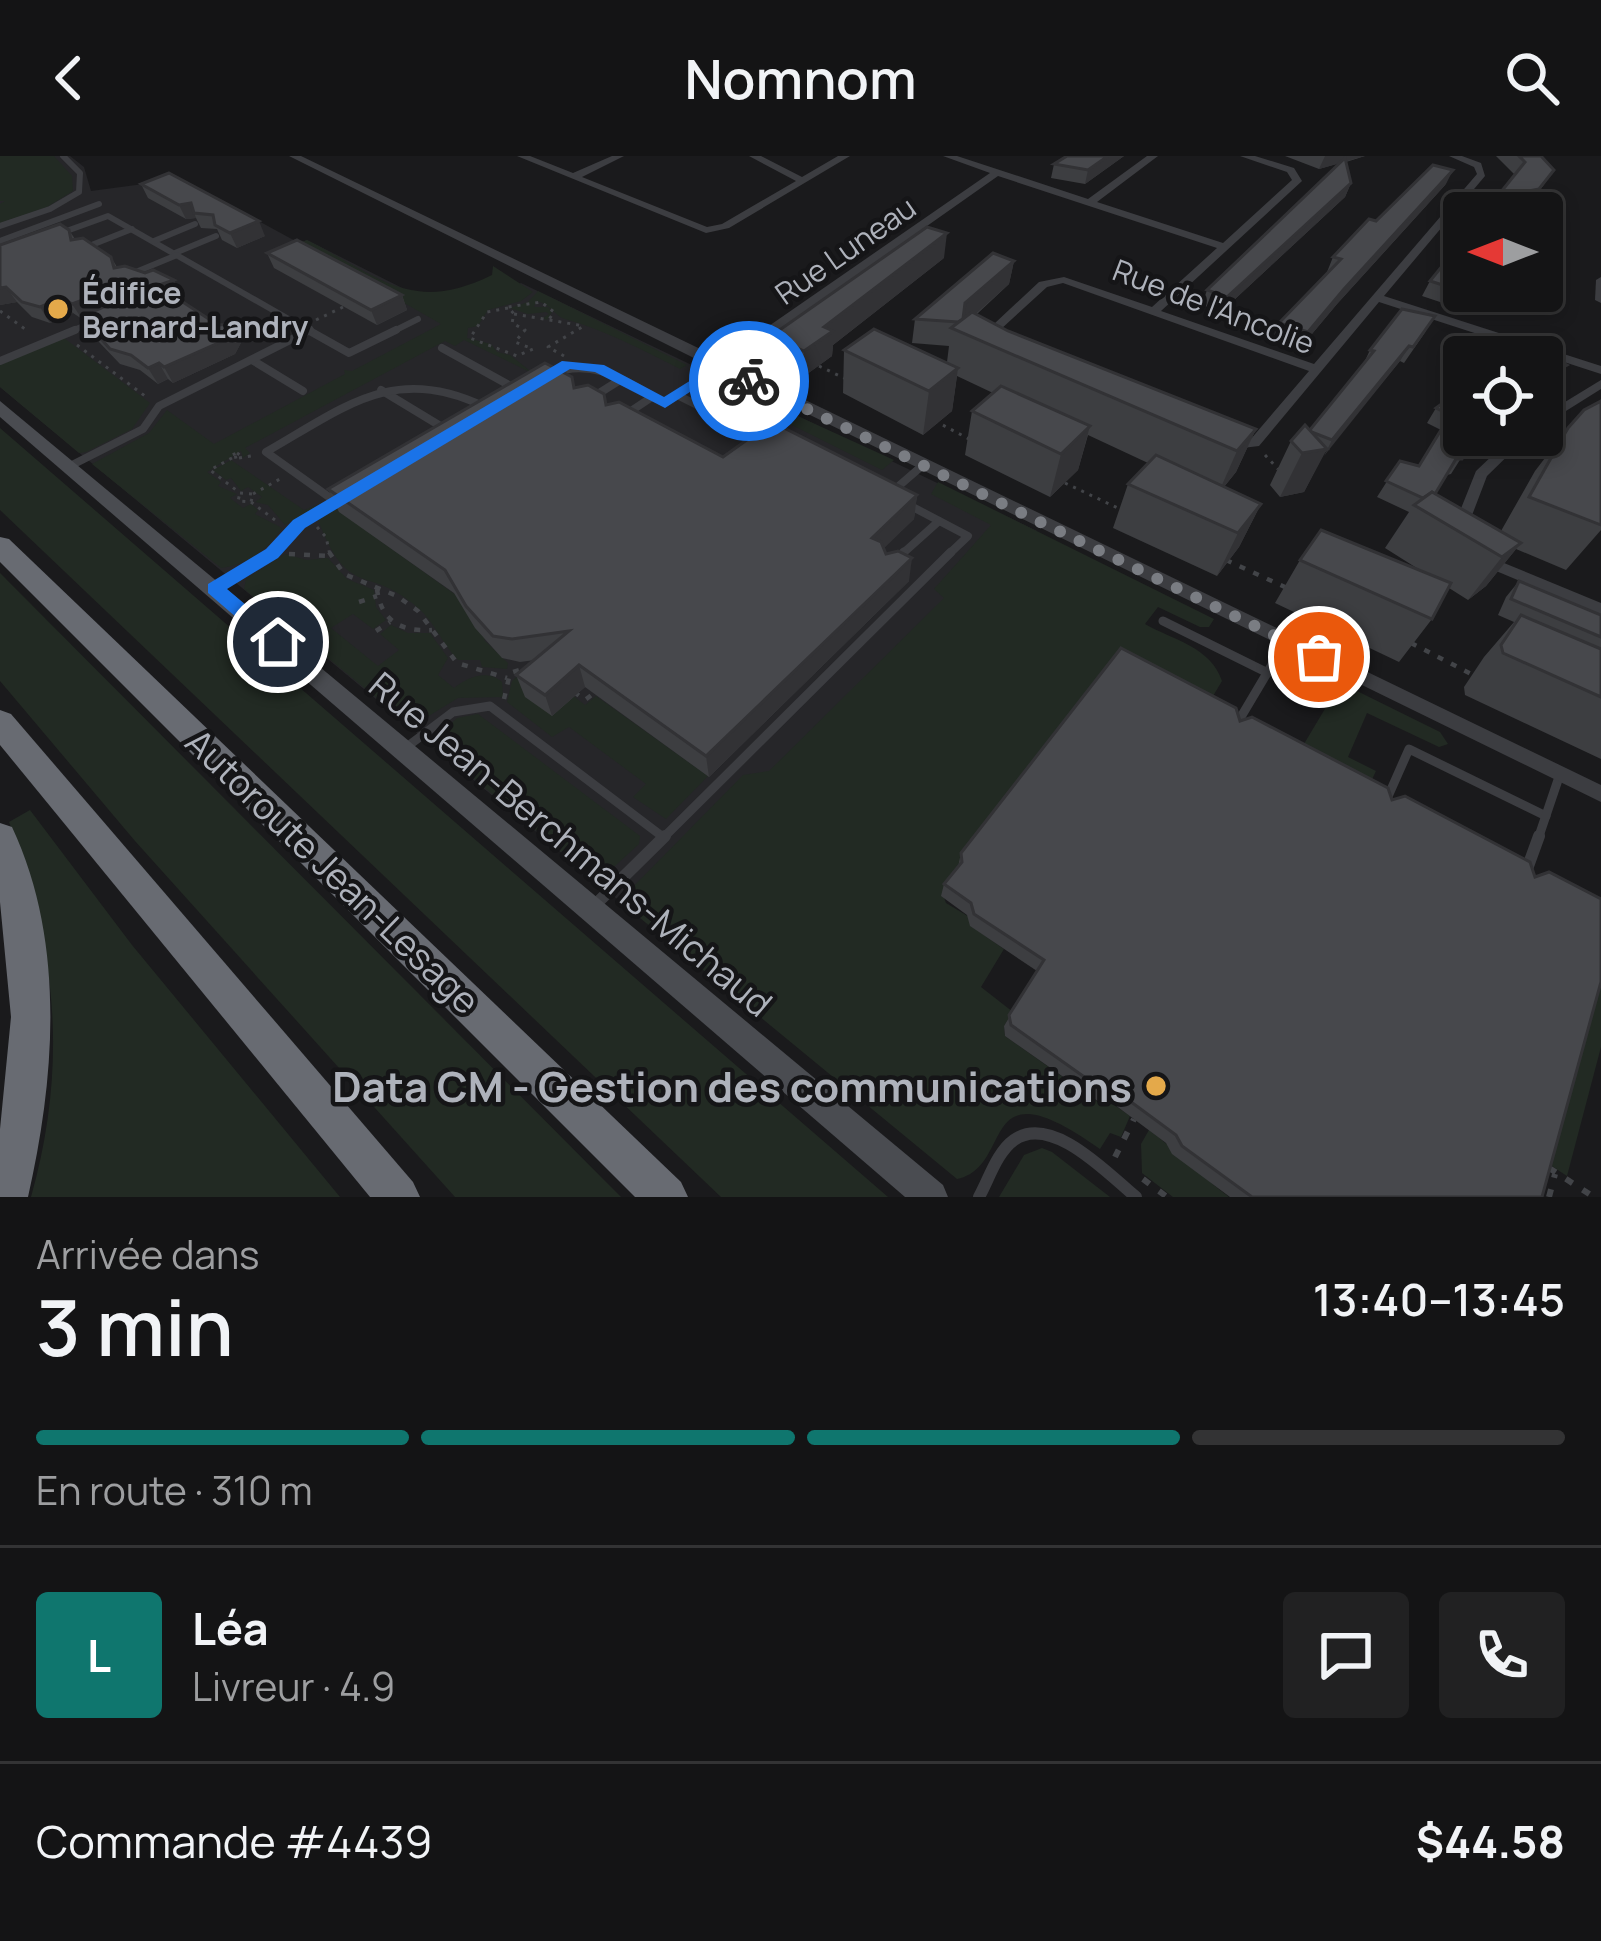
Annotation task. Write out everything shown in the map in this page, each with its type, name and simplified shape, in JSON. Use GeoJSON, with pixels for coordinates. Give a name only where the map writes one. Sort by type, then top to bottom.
{"type":"FeatureCollection","features":[{"type":"Feature","properties":{"kind":"highway","name":"Autoroute Jean-Lesage"},"geometry":{"type":"LineString","coordinates":[[0,546],[666,1197]]}},
{"type":"Feature","properties":{"kind":"highway"},"geometry":{"type":"LineString","coordinates":[[0,723],[398,1197]]}},
{"type":"Feature","properties":{"kind":"highway"},"geometry":{"type":"LineString","coordinates":[[0,838],[25,934],[31,1007],[30,1072],[6,1197]]}},
{"type":"Feature","properties":{"kind":"street"},"geometry":{"type":"LineString","coordinates":[[294,156],[1601,794]]}},
{"type":"Feature","properties":{"kind":"street"},"geometry":{"type":"LineString","coordinates":[[522,156],[706,230],[725,226],[844,156]]}},
{"type":"Feature","properties":{"kind":"street"},"geometry":{"type":"LineString","coordinates":[[573,177],[620,156]]}},
{"type":"Feature","properties":{"kind":"street"},"geometry":{"type":"LineString","coordinates":[[754,156],[803,181]]}},
{"type":"Feature","properties":{"kind":"street"},"geometry":{"type":"LineString","coordinates":[[948,156],[1224,247]]}},
{"type":"Feature","properties":{"kind":"street"},"geometry":{"type":"LineString","coordinates":[[1089,203],[1154,156]]}},
{"type":"Feature","properties":{"kind":"street"},"geometry":{"type":"LineString","coordinates":[[1154,310],[1297,181],[1291,170],[1245,156]]}},
{"type":"Feature","properties":{"kind":"street"},"geometry":{"type":"LineString","coordinates":[[1318,370],[1483,172],[1454,156]]}},
{"type":"Feature","properties":{"kind":"street","name":"Rue Luneau"},"geometry":{"type":"LineString","coordinates":[[720,366],[997,172]]}},
{"type":"Feature","properties":{"kind":"street","name":"Rue de l'Ancolie"},"geometry":{"type":"LineString","coordinates":[[992,349],[987,333],[1052,281],[1077,283],[1318,370],[1254,443]]}},
{"type":"Feature","properties":{"kind":"street"},"geometry":{"type":"LineString","coordinates":[[1378,298],[1601,370]]}},
{"type":"Feature","properties":{"kind":"street"},"geometry":{"type":"LineString","coordinates":[[1563,408],[1601,384]]}},
{"type":"Feature","properties":{"kind":"street","name":"Rue Jean-Berchmans-Michaud"},"geometry":{"type":"LineString","coordinates":[[0,407],[932,1197]]}},
{"type":"Feature","properties":{"kind":"street"},"geometry":{"type":"LineString","coordinates":[[1219,445],[1254,443]]}},
{"type":"Feature","properties":{"kind":"street"},"geometry":{"type":"LineString","coordinates":[[1500,456],[1481,474],[1458,528],[1461,540],[1485,561],[1601,609]]}},
{"type":"Feature","properties":{"kind":"lane"},"geometry":{"type":"LineString","coordinates":[[0,226],[75,195],[82,180],[63,156]]}},
{"type":"Feature","properties":{"kind":"lane"},"geometry":{"type":"LineString","coordinates":[[43,239],[111,212],[75,195]]}},
{"type":"Feature","properties":{"kind":"lane"},"geometry":{"type":"LineString","coordinates":[[0,241],[99,204]]}},
{"type":"Feature","properties":{"kind":"lane"},"geometry":{"type":"LineString","coordinates":[[108,216],[350,353],[418,319]]}},
{"type":"Feature","properties":{"kind":"lane"},"geometry":{"type":"LineString","coordinates":[[154,241],[195,224]]}},
{"type":"Feature","properties":{"kind":"lane"},"geometry":{"type":"LineString","coordinates":[[84,248],[132,229]]}},
{"type":"Feature","properties":{"kind":"lane"},"geometry":{"type":"LineString","coordinates":[[126,276],[216,236]]}},
{"type":"Feature","properties":{"kind":"lane"},"geometry":{"type":"LineString","coordinates":[[0,361],[116,312]]}},
{"type":"Feature","properties":{"kind":"lane"},"geometry":{"type":"LineString","coordinates":[[70,466],[143,429],[159,406],[307,328]]}},
{"type":"Feature","properties":{"kind":"lane"},"geometry":{"type":"LineString","coordinates":[[442,348],[525,389],[506,400]]}},
{"type":"Feature","properties":{"kind":"lane"},"geometry":{"type":"LineString","coordinates":[[252,360],[303,391]]}},
{"type":"Feature","properties":{"kind":"lane"},"geometry":{"type":"LineString","coordinates":[[538,382],[570,363],[590,365],[665,404],[720,366]]}},
{"type":"Feature","properties":{"kind":"lane"},"geometry":{"type":"LineString","coordinates":[[584,404],[620,380]]}},
{"type":"Feature","properties":{"kind":"lane"},"geometry":{"type":"LineString","coordinates":[[336,502],[266,452],[380,390],[410,382],[454,388],[490,410],[471,422]]}},
{"type":"Feature","properties":{"kind":"lane"},"geometry":{"type":"LineString","coordinates":[[380,390],[451,433],[435,443]]}},
{"type":"Feature","properties":{"kind":"lane"},"geometry":{"type":"LineString","coordinates":[[677,395],[747,430],[779,436]]}},
{"type":"Feature","properties":{"kind":"lane"},"geometry":{"type":"LineString","coordinates":[[615,421],[652,397]]}},
{"type":"Feature","properties":{"kind":"lane"},"geometry":{"type":"LineString","coordinates":[[591,909],[968,536],[889,494],[923,465]]}},
{"type":"Feature","properties":{"kind":"lane"},"geometry":{"type":"LineString","coordinates":[[215,588],[272,554],[299,524],[356,490]]}},
{"type":"Feature","properties":{"kind":"lane"},"geometry":{"type":"LineString","coordinates":[[886,569],[939,521]]}},
{"type":"Feature","properties":{"kind":"lane"},"geometry":{"type":"LineString","coordinates":[[1162,621],[1268,673]]}},
{"type":"Feature","properties":{"kind":"lane"},"geometry":{"type":"LineString","coordinates":[[1235,728],[1286,641]]}},
{"type":"Feature","properties":{"kind":"lane"},"geometry":{"type":"LineString","coordinates":[[404,749],[448,712],[473,704],[490,706],[663,837]]}},
{"type":"Feature","properties":{"kind":"lane"},"geometry":{"type":"LineString","coordinates":[[1384,806],[1409,749],[1546,816]]}},
{"type":"Feature","properties":{"kind":"lane"},"geometry":{"type":"LineString","coordinates":[[1523,880],[1560,775]]}},
{"type":"Feature","properties":{"kind":"lane"},"geometry":{"type":"LineString","coordinates":[[979,1197],[1010,1144],[1034,1133],[1064,1141],[1136,1197]]}},
{"type":"Feature","properties":{"kind":"path"},"geometry":{"type":"LineString","coordinates":[[525,302],[531,294]]}},
{"type":"Feature","properties":{"kind":"path"},"geometry":{"type":"LineString","coordinates":[[543,345],[517,356],[502,354],[494,344],[468,336],[488,312],[525,302],[549,306],[549,318]]}},
{"type":"Feature","properties":{"kind":"path"},"geometry":{"type":"LineString","coordinates":[[307,328],[343,307]]}},
{"type":"Feature","properties":{"kind":"path"},"geometry":{"type":"LineString","coordinates":[[508,308],[514,314],[584,326],[548,346],[570,363]]}},
{"type":"Feature","properties":{"kind":"path"},"geometry":{"type":"LineString","coordinates":[[0,310],[33,336]]}},
{"type":"Feature","properties":{"kind":"path"},"geometry":{"type":"LineString","coordinates":[[514,314],[512,327],[525,330],[515,342],[532,349]]}},
{"type":"Feature","properties":{"kind":"path"},"geometry":{"type":"LineString","coordinates":[[66,337],[148,398]]}},
{"type":"Feature","properties":{"kind":"path"},"geometry":{"type":"LineString","coordinates":[[92,357],[109,349]]}},
{"type":"Feature","properties":{"kind":"path"},"geometry":{"type":"LineString","coordinates":[[818,366],[860,385]]}},
{"type":"Feature","properties":{"kind":"path"},"geometry":{"type":"LineString","coordinates":[[112,372],[124,367]]}},
{"type":"Feature","properties":{"kind":"path"},"geometry":{"type":"LineString","coordinates":[[935,422],[982,445]]}},
{"type":"Feature","properties":{"kind":"path"},"geometry":{"type":"LineString","coordinates":[[1254,443],[1277,469]]}},
{"type":"Feature","properties":{"kind":"path"},"geometry":{"type":"LineString","coordinates":[[237,458],[210,470],[240,493],[253,494],[271,484]]}},
{"type":"Feature","properties":{"kind":"path"},"geometry":{"type":"LineString","coordinates":[[1065,483],[1127,512]]}},
{"type":"Feature","properties":{"kind":"path"},"geometry":{"type":"LineString","coordinates":[[240,493],[238,501],[250,502],[284,526]]}},
{"type":"Feature","properties":{"kind":"path"},"geometry":{"type":"LineString","coordinates":[[250,502],[253,494]]}},
{"type":"Feature","properties":{"kind":"path"},"geometry":{"type":"LineString","coordinates":[[310,524],[323,532],[330,556],[344,574],[418,611],[457,663],[507,679]]}},
{"type":"Feature","properties":{"kind":"path"},"geometry":{"type":"LineString","coordinates":[[286,553],[308,559],[330,556]]}},
{"type":"Feature","properties":{"kind":"path"},"geometry":{"type":"LineString","coordinates":[[1224,559],[1292,590]]}},
{"type":"Feature","properties":{"kind":"path"},"geometry":{"type":"LineString","coordinates":[[359,602],[376,592]]}},
{"type":"Feature","properties":{"kind":"path"},"geometry":{"type":"LineString","coordinates":[[376,592],[389,622],[410,631],[432,630]]}},
{"type":"Feature","properties":{"kind":"path"},"geometry":{"type":"LineString","coordinates":[[376,631],[389,622]]}},
{"type":"Feature","properties":{"kind":"path"},"geometry":{"type":"LineString","coordinates":[[1410,642],[1475,676]]}},
{"type":"Feature","properties":{"kind":"path"},"geometry":{"type":"LineString","coordinates":[[504,700],[507,679],[518,665],[539,667]]}},
{"type":"Feature","properties":{"kind":"path"},"geometry":{"type":"LineString","coordinates":[[570,689],[585,700],[593,694]]}},
{"type":"Feature","properties":{"kind":"path"},"geometry":{"type":"LineString","coordinates":[[1115,1157],[1134,1119]]}},
{"type":"Feature","properties":{"kind":"path"},"geometry":{"type":"LineString","coordinates":[[1534,1159],[1594,1197]]}},
{"type":"Feature","properties":{"kind":"path"},"geometry":{"type":"LineString","coordinates":[[1549,1197],[1555,1172]]}},
{"type":"Feature","properties":{"kind":"shaded area"},"geometry":{"type":"Polygon","coordinates":[[[0,156],[70,156],[84,167],[91,191],[181,179],[299,243],[307,240],[416,295],[451,317],[521,283],[1037,531],[640,918],[0,387],[0,156]]]}},
{"type":"Feature","properties":{"kind":"shaded area"},"geometry":{"type":"Polygon","coordinates":[[[0,156],[54,156],[72,176],[73,191],[47,207],[0,223],[0,204],[5,201],[0,201],[0,156]]]}},
{"type":"Feature","properties":{"kind":"shaded area"},"geometry":{"type":"Polygon","coordinates":[[[307,240],[376,277],[417,291],[464,286],[492,275],[493,266],[533,292],[521,301],[488,310],[478,326],[468,328],[467,338],[491,344],[534,374],[464,340],[455,346],[445,341],[245,448],[250,453],[243,458],[241,451],[207,472],[221,482],[218,486],[237,494],[230,498],[243,508],[251,504],[258,510],[255,514],[282,528],[256,555],[221,568],[92,464],[149,433],[167,410],[214,444],[345,374],[344,370],[352,371],[441,324],[299,243],[307,240]]]}},
{"type":"Feature","properties":{"kind":"shaded area"},"geometry":{"type":"Polygon","coordinates":[[[538,291],[687,365],[680,369],[561,317],[549,307],[536,301],[534,307],[548,307],[552,312],[547,320],[543,318],[546,312],[528,314],[510,308],[528,302],[538,291]]]}},
{"type":"Feature","properties":{"kind":"shaded area"},"geometry":{"type":"Polygon","coordinates":[[[64,338],[150,403],[132,429],[86,452],[79,453],[0,387],[0,365],[64,338]]]}},
{"type":"Feature","properties":{"kind":"shaded area"},"geometry":{"type":"Polygon","coordinates":[[[723,382],[894,460],[882,470],[716,387],[723,382]]]}},
{"type":"Feature","properties":{"kind":"shaded area"},"geometry":{"type":"Polygon","coordinates":[[[0,428],[888,1197],[721,1197],[0,510],[0,428]]]}},
{"type":"Feature","properties":{"kind":"shaded area"},"geometry":{"type":"Polygon","coordinates":[[[231,460],[304,510],[320,504],[285,525],[268,505],[255,502],[262,497],[248,487],[241,491],[231,478],[226,480],[213,470],[231,460]]]}},
{"type":"Feature","properties":{"kind":"shaded area"},"geometry":{"type":"Polygon","coordinates":[[[387,479],[340,512],[467,603],[488,637],[484,640],[508,663],[507,669],[482,667],[480,660],[458,660],[417,607],[339,562],[318,520],[387,479]]]}},
{"type":"Feature","properties":{"kind":"shaded area"},"geometry":{"type":"Polygon","coordinates":[[[938,482],[1214,619],[1209,627],[1200,627],[1158,607],[1145,624],[1200,652],[1222,681],[1204,711],[958,870],[943,895],[946,903],[971,918],[971,926],[1004,949],[981,987],[1013,1012],[1004,1026],[1005,1036],[1098,1102],[1106,1099],[1130,1116],[1121,1137],[1110,1133],[1100,1149],[1060,1124],[1033,1114],[1015,1116],[975,1171],[957,1179],[640,918],[627,898],[743,775],[769,771],[944,598],[934,589],[991,525],[931,494],[938,482]]]}},
{"type":"Feature","properties":{"kind":"shaded area"},"geometry":{"type":"Polygon","coordinates":[[[285,554],[307,560],[328,558],[347,579],[374,590],[376,607],[386,620],[373,629],[353,614],[331,628],[378,666],[399,650],[380,634],[391,625],[408,633],[430,633],[448,658],[438,675],[454,688],[471,678],[490,676],[502,682],[503,697],[458,698],[419,722],[407,723],[244,589],[246,579],[285,554]]]}},
{"type":"Feature","properties":{"kind":"shaded area"},"geometry":{"type":"Polygon","coordinates":[[[0,573],[621,1197],[455,1197],[135,841],[0,681],[0,573]]]}},
{"type":"Feature","properties":{"kind":"shaded area"},"geometry":{"type":"Polygon","coordinates":[[[522,672],[567,691],[585,705],[596,696],[708,776],[666,819],[633,797],[646,784],[569,727],[552,737],[507,702],[512,681],[522,672]]]}},
{"type":"Feature","properties":{"kind":"shaded area"},"geometry":{"type":"Polygon","coordinates":[[[1338,687],[1355,690],[1440,732],[1448,744],[1439,747],[1367,713],[1348,757],[1376,771],[1364,796],[1295,759],[1338,687]]]}},
{"type":"Feature","properties":{"kind":"shaded area"},"geometry":{"type":"Polygon","coordinates":[[[478,714],[640,836],[639,844],[604,876],[587,873],[431,743],[457,718],[478,714]]]}},
{"type":"Feature","properties":{"kind":"shaded area"},"geometry":{"type":"Polygon","coordinates":[[[30,810],[132,945],[340,1197],[31,1197],[43,1148],[53,1054],[47,961],[9,822],[30,810]]]}},
{"type":"Feature","properties":{"kind":"shaded area"},"geometry":{"type":"Polygon","coordinates":[[[1601,926],[1601,1047],[1567,1176],[1535,1155],[1601,926]]]}},
{"type":"Feature","properties":{"kind":"shaded area"},"geometry":{"type":"Polygon","coordinates":[[[1149,1130],[1229,1197],[1173,1197],[1142,1173],[1141,1144],[1149,1130]]]}},
{"type":"Feature","properties":{"kind":"shaded area"},"geometry":{"type":"Polygon","coordinates":[[[1042,1148],[1110,1197],[999,1197],[1024,1155],[1042,1148]]]}},
{"type":"Feature","properties":{"kind":"building"},"geometry":{"type":"Polygon","coordinates":[[[1067,156],[1108,156],[1088,170],[1054,164],[1067,156]]]}},
{"type":"Feature","properties":{"kind":"building"},"geometry":{"type":"Polygon","coordinates":[[[1519,156],[1541,156],[1554,170],[1539,189],[1501,192],[1525,162],[1519,156]]]}},
{"type":"Feature","properties":{"kind":"building"},"geometry":{"type":"Polygon","coordinates":[[[1345,158],[1351,183],[1227,297],[1207,290],[1345,158]]]}},
{"type":"Feature","properties":{"kind":"building"},"geometry":{"type":"Polygon","coordinates":[[[1433,165],[1453,170],[1308,332],[1279,323],[1341,259],[1333,257],[1369,219],[1376,221],[1433,165]]]}},
{"type":"Feature","properties":{"kind":"building"},"geometry":{"type":"Polygon","coordinates":[[[169,173],[259,221],[230,233],[215,225],[213,215],[194,213],[191,203],[179,205],[141,184],[169,173]]]}},
{"type":"Feature","properties":{"kind":"building","name":"Édifice Bernard-Landry"},"geometry":{"type":"Polygon","coordinates":[[[60,224],[69,230],[71,240],[83,238],[111,257],[114,268],[153,270],[174,280],[162,284],[167,288],[163,289],[218,325],[235,324],[227,339],[164,367],[159,363],[148,368],[131,355],[110,349],[90,326],[99,322],[87,314],[134,294],[138,288],[134,281],[72,304],[63,298],[40,307],[0,288],[0,245],[60,224]]]}},
{"type":"Feature","properties":{"kind":"building"},"geometry":{"type":"Polygon","coordinates":[[[927,227],[947,233],[824,327],[833,331],[804,351],[771,336],[927,227]]]}},
{"type":"Feature","properties":{"kind":"building"},"geometry":{"type":"Polygon","coordinates":[[[297,240],[402,295],[371,310],[267,253],[297,240]]]}},
{"type":"Feature","properties":{"kind":"building"},"geometry":{"type":"Polygon","coordinates":[[[993,253],[1014,261],[965,303],[963,319],[915,319],[993,253]]]}},
{"type":"Feature","properties":{"kind":"building"},"geometry":{"type":"Polygon","coordinates":[[[1443,265],[1443,285],[1430,281],[1443,265]]]}},
{"type":"Feature","properties":{"kind":"building"},"geometry":{"type":"Polygon","coordinates":[[[1402,309],[1435,316],[1332,440],[1309,431],[1374,351],[1370,350],[1402,309]]]}},
{"type":"Feature","properties":{"kind":"building"},"geometry":{"type":"Polygon","coordinates":[[[972,312],[1008,331],[1256,429],[1237,451],[951,328],[972,312]]]}},
{"type":"Feature","properties":{"kind":"building"},"geometry":{"type":"Polygon","coordinates":[[[874,329],[958,368],[929,391],[844,350],[874,329]]]}},
{"type":"Feature","properties":{"kind":"building"},"geometry":{"type":"Polygon","coordinates":[[[545,363],[572,377],[574,388],[588,385],[604,394],[606,405],[619,402],[723,457],[772,422],[917,495],[872,538],[881,542],[886,554],[898,551],[912,558],[706,756],[579,665],[545,695],[516,675],[569,631],[512,639],[493,636],[466,606],[445,570],[328,489],[545,363]]]}},
{"type":"Feature","properties":{"kind":"building"},"geometry":{"type":"Polygon","coordinates":[[[1001,386],[1090,426],[1061,454],[972,411],[1001,386]]]}},
{"type":"Feature","properties":{"kind":"building"},"geometry":{"type":"Polygon","coordinates":[[[1601,401],[1601,525],[1529,497],[1552,456],[1563,456],[1563,437],[1584,410],[1601,401]]]}},
{"type":"Feature","properties":{"kind":"building"},"geometry":{"type":"Polygon","coordinates":[[[1305,425],[1327,449],[1302,453],[1291,441],[1305,425]]]}},
{"type":"Feature","properties":{"kind":"building"},"geometry":{"type":"Polygon","coordinates":[[[1443,427],[1443,456],[1464,456],[1456,459],[1435,494],[1423,498],[1386,481],[1400,461],[1419,466],[1443,427]]]}},
{"type":"Feature","properties":{"kind":"building"},"geometry":{"type":"Polygon","coordinates":[[[1156,455],[1261,504],[1238,533],[1128,484],[1156,455]]]}},
{"type":"Feature","properties":{"kind":"building"},"geometry":{"type":"Polygon","coordinates":[[[1432,492],[1521,543],[1502,557],[1414,505],[1432,492]]]}},
{"type":"Feature","properties":{"kind":"building"},"geometry":{"type":"Polygon","coordinates":[[[1321,530],[1451,583],[1432,619],[1300,560],[1321,530]]]}},
{"type":"Feature","properties":{"kind":"building"},"geometry":{"type":"Polygon","coordinates":[[[1519,581],[1601,615],[1601,637],[1511,599],[1519,581]]]}},
{"type":"Feature","properties":{"kind":"building"},"geometry":{"type":"Polygon","coordinates":[[[1521,615],[1601,649],[1601,697],[1503,653],[1501,645],[1521,615]]]}},
{"type":"Feature","properties":{"kind":"building"},"geometry":{"type":"Polygon","coordinates":[[[1121,648],[1236,708],[1240,721],[1252,717],[1388,788],[1392,800],[1405,796],[1530,862],[1535,877],[1549,872],[1601,899],[1601,982],[1542,1197],[1252,1197],[1119,1093],[1107,1093],[1011,1025],[1009,1015],[1044,960],[974,914],[971,903],[944,884],[962,862],[961,853],[1121,648]]]}},
{"type":"Feature","properties":{"kind":"way so far"},"geometry":{"type":"LineString","coordinates":[[749,381],[1319,657]]}},
{"type":"Feature","properties":{"kind":"place","name":"Édifice Bernard-Landry"},"geometry":{"type":"Point","coordinates":[58,309]}},
{"type":"Feature","properties":{"kind":"place","name":"Data CM - Gestion des communications"},"geometry":{"type":"Point","coordinates":[1156,1086]}},
{"type":"Feature","properties":{"kind":"route"},"geometry":{"type":"LineString","coordinates":[[278,642],[215,588],[272,554],[299,524],[567,364],[598,368],[665,404],[720,366],[749,381]]}}]}
